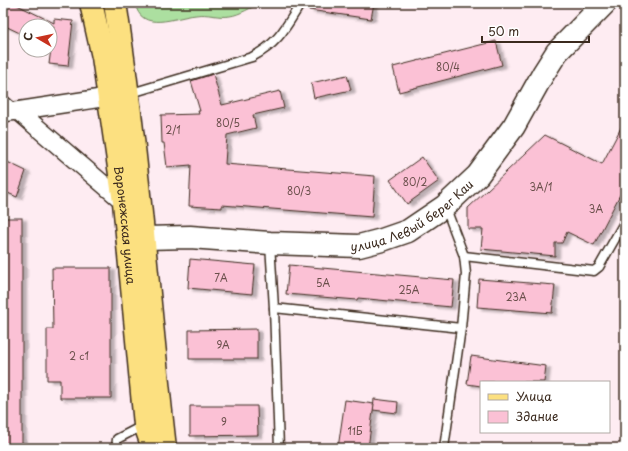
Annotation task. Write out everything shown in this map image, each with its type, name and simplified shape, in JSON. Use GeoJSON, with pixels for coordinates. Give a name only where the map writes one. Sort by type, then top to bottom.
{"type":"FeatureCollection","features":[{"type":"Feature","properties":{"kind":"main road","name":"Воронежская улица"},"geometry":{"type":"LineString","coordinates":[[91,3],[103,57],[118,96],[136,239],[157,378],[165,448]]}},
{"type":"Feature","properties":{"kind":"main road","name":"Воронежская улица"},"geometry":{"type":"LineString","coordinates":[[115,3],[118,96],[124,202],[136,239],[145,425],[153,448]]}},
{"type":"Feature","properties":{"kind":"street","name":"улица Левый берег Каи"},"geometry":{"type":"LineString","coordinates":[[136,239],[190,237],[270,243],[359,246],[408,231],[445,206],[478,175],[514,126],[543,74],[558,52],[605,3]]}},
{"type":"Feature","properties":{"kind":"street"},"geometry":{"type":"LineString","coordinates":[[10,112],[118,96]]}},
{"type":"Feature","properties":{"kind":"street"},"geometry":{"type":"LineString","coordinates":[[10,112],[124,202]]}},
{"type":"Feature","properties":{"kind":"street"},"geometry":{"type":"LineString","coordinates":[[145,425],[146,448]]}},
{"type":"Feature","properties":{"kind":"lane"},"geometry":{"type":"LineString","coordinates":[[118,96],[252,57],[262,52],[280,36],[301,3]]}},
{"type":"Feature","properties":{"kind":"lane"},"geometry":{"type":"LineString","coordinates":[[3,99],[10,112]]}},
{"type":"Feature","properties":{"kind":"lane"},"geometry":{"type":"LineString","coordinates":[[444,448],[466,274],[464,256],[445,206]]}},
{"type":"Feature","properties":{"kind":"lane"},"geometry":{"type":"LineString","coordinates":[[464,256],[594,271],[599,267],[625,221]]}},
{"type":"Feature","properties":{"kind":"lane"},"geometry":{"type":"LineString","coordinates":[[270,243],[279,448]]}},
{"type":"Feature","properties":{"kind":"lane"},"geometry":{"type":"LineString","coordinates":[[274,308],[460,328]]}},
{"type":"Feature","properties":{"kind":"lane"},"geometry":{"type":"LineString","coordinates":[[116,448],[116,439],[145,425]]}},
{"type":"Feature","properties":{"kind":"green space"},"geometry":{"type":"Polygon","coordinates":[[[135,3],[261,3],[241,13],[230,16],[200,15],[151,21],[144,18],[138,12],[135,3]]]}},
{"type":"Feature","properties":{"kind":"building"},"geometry":{"type":"Polygon","coordinates":[[[3,3],[13,3],[44,18],[18,18],[18,32],[3,25],[3,3]]]}},
{"type":"Feature","properties":{"kind":"building"},"geometry":{"type":"Polygon","coordinates":[[[309,3],[374,3],[371,19],[309,10],[309,3]]]}},
{"type":"Feature","properties":{"kind":"building"},"geometry":{"type":"Polygon","coordinates":[[[58,19],[73,21],[68,66],[49,64],[50,58],[58,58],[58,19]]]}},
{"type":"Feature","properties":{"kind":"building"},"geometry":{"type":"Polygon","coordinates":[[[496,41],[502,65],[399,92],[393,67],[496,41]]]}},
{"type":"Feature","properties":{"kind":"building"},"geometry":{"type":"Polygon","coordinates":[[[213,74],[222,105],[280,91],[284,108],[253,115],[256,128],[227,135],[225,164],[375,176],[372,217],[222,205],[222,208],[189,206],[191,165],[167,167],[164,143],[162,143],[161,115],[199,114],[198,111],[200,111],[191,81],[213,74]]]}},
{"type":"Feature","properties":{"kind":"building"},"geometry":{"type":"Polygon","coordinates":[[[347,75],[351,90],[314,98],[311,83],[347,75]]]}},
{"type":"Feature","properties":{"kind":"building"},"geometry":{"type":"Polygon","coordinates":[[[625,120],[625,185],[594,245],[567,232],[562,243],[555,243],[555,256],[481,249],[483,229],[468,229],[468,208],[545,135],[602,164],[625,120]]]}},
{"type":"Feature","properties":{"kind":"building"},"geometry":{"type":"Polygon","coordinates":[[[422,157],[439,181],[407,204],[390,180],[422,157]]]}},
{"type":"Feature","properties":{"kind":"building"},"geometry":{"type":"Polygon","coordinates":[[[3,160],[26,171],[17,197],[3,191],[3,160]]]}},
{"type":"Feature","properties":{"kind":"building"},"geometry":{"type":"Polygon","coordinates":[[[3,218],[22,218],[22,448],[3,448],[3,218]]]}},
{"type":"Feature","properties":{"kind":"building"},"geometry":{"type":"Polygon","coordinates":[[[190,259],[255,265],[252,294],[188,288],[190,259]]]}},
{"type":"Feature","properties":{"kind":"building"},"geometry":{"type":"Polygon","coordinates":[[[289,265],[454,280],[451,307],[358,298],[357,300],[286,294],[289,265]]]}},
{"type":"Feature","properties":{"kind":"building"},"geometry":{"type":"Polygon","coordinates":[[[52,268],[111,268],[111,398],[60,398],[60,380],[47,380],[47,329],[53,329],[52,268]]]}},
{"type":"Feature","properties":{"kind":"building"},"geometry":{"type":"Polygon","coordinates":[[[479,279],[555,285],[552,313],[477,307],[479,279]]]}},
{"type":"Feature","properties":{"kind":"building"},"geometry":{"type":"Polygon","coordinates":[[[257,329],[257,359],[189,359],[189,330],[257,329]]]}},
{"type":"Feature","properties":{"kind":"building"},"geometry":{"type":"Polygon","coordinates":[[[471,356],[546,366],[544,381],[480,381],[480,386],[467,384],[471,356]]]}},
{"type":"Feature","properties":{"kind":"building"},"geometry":{"type":"Polygon","coordinates":[[[374,399],[398,402],[397,413],[373,410],[374,399]]]}},
{"type":"Feature","properties":{"kind":"building"},"geometry":{"type":"Polygon","coordinates":[[[345,400],[374,404],[368,448],[338,448],[345,400]]]}},
{"type":"Feature","properties":{"kind":"building"},"geometry":{"type":"Polygon","coordinates":[[[190,406],[257,406],[258,435],[190,436],[190,406]]]}},
{"type":"Feature","properties":{"kind":"railway"},"geometry":{"type":"LineString","coordinates":[[624,448],[625,441]]}}]}
